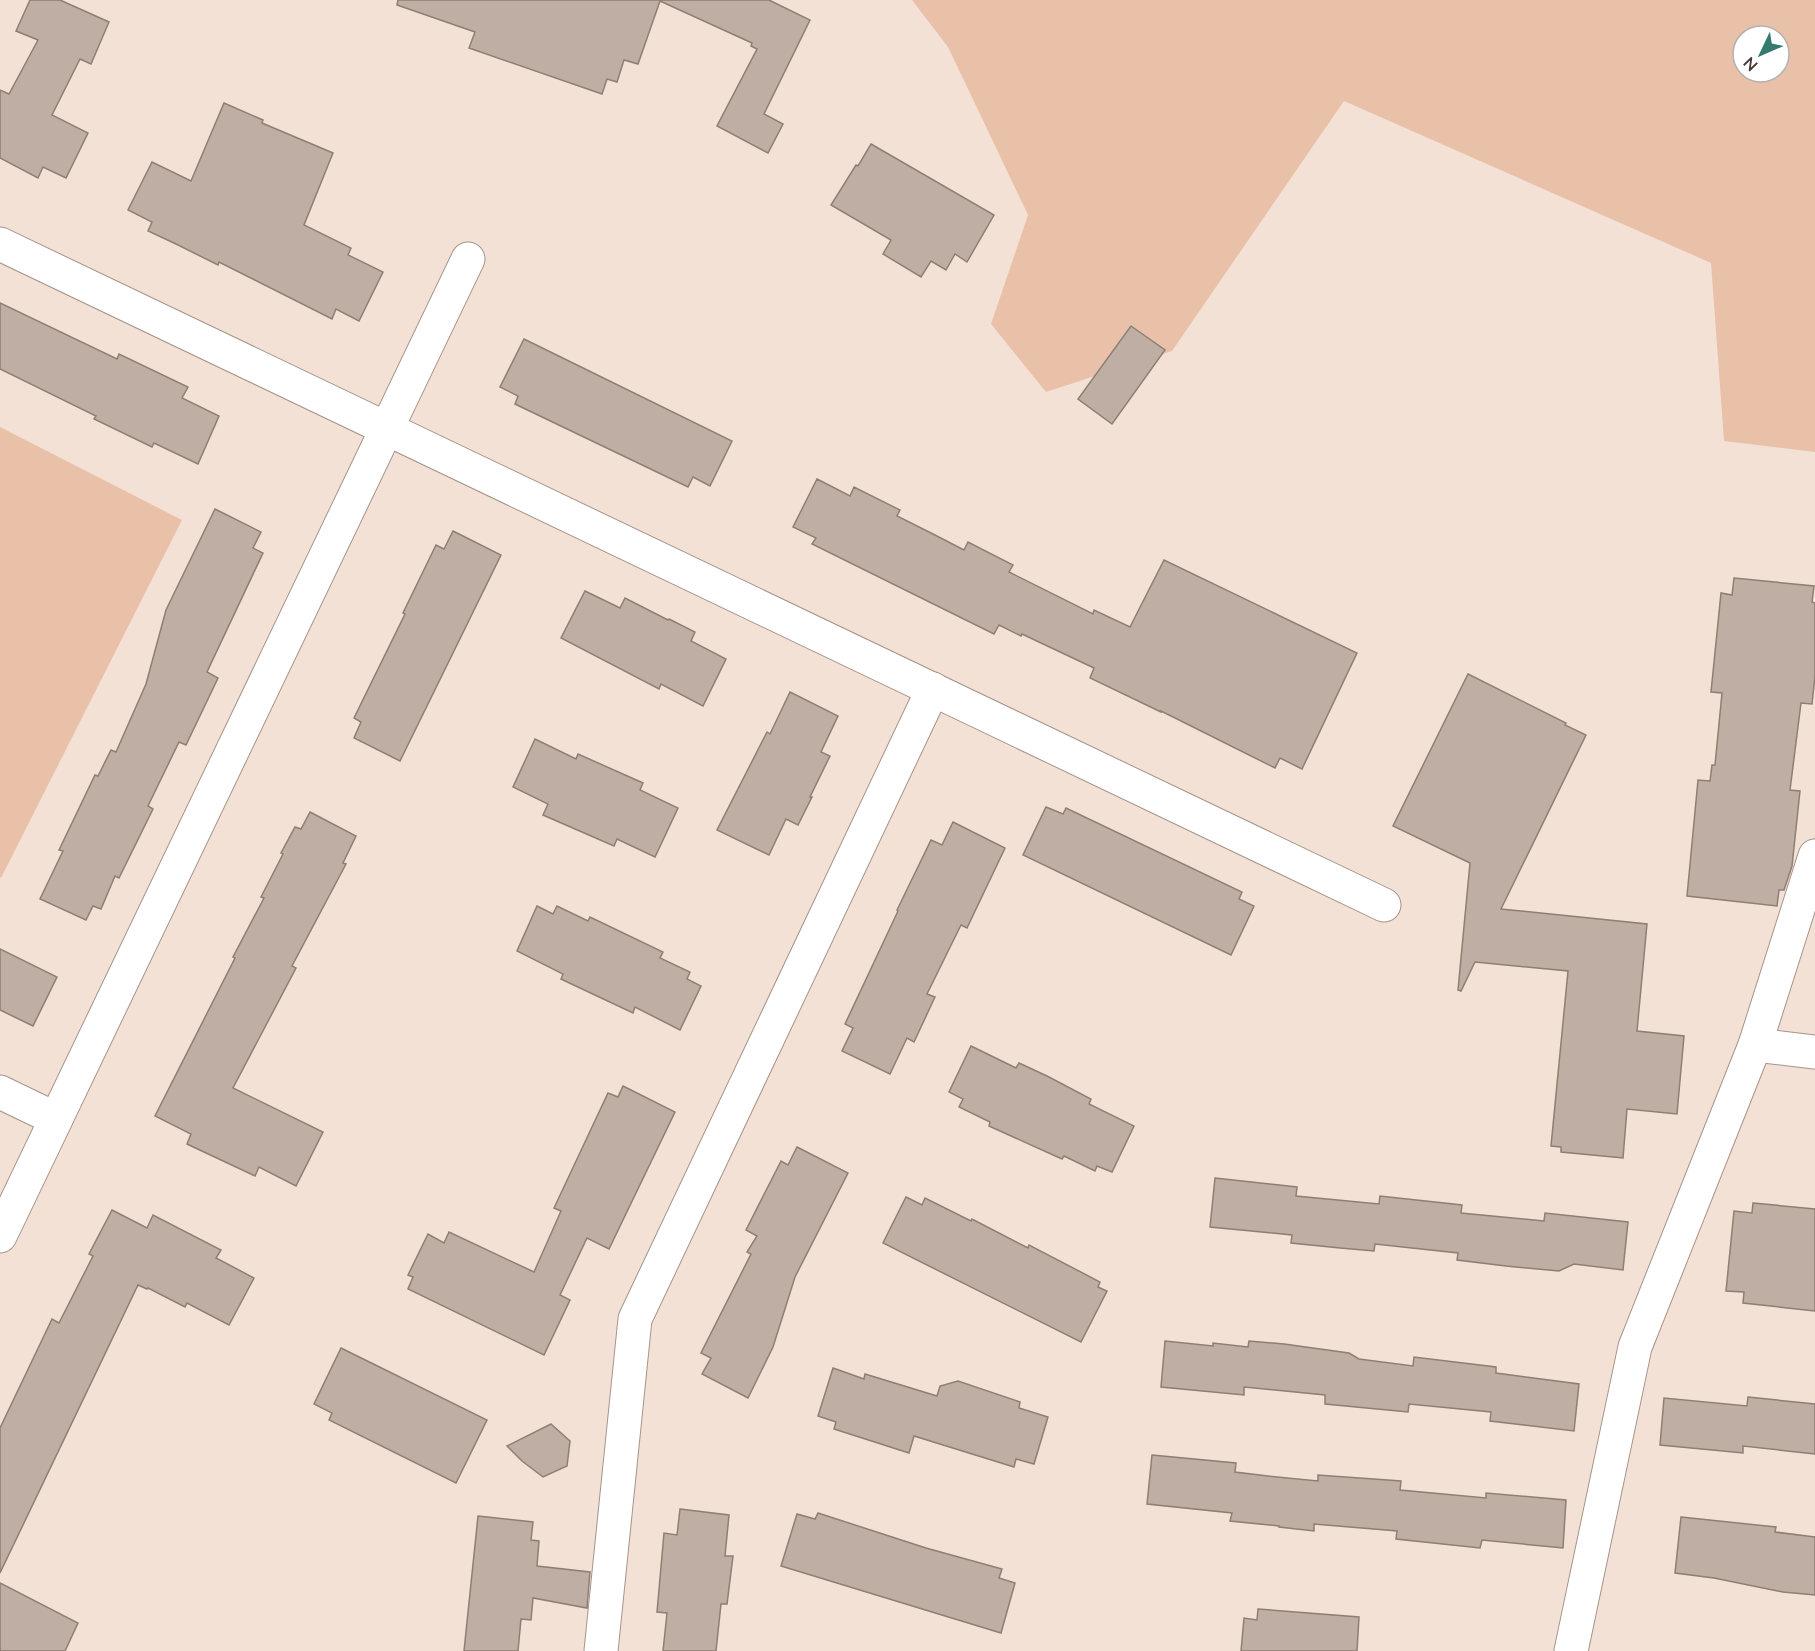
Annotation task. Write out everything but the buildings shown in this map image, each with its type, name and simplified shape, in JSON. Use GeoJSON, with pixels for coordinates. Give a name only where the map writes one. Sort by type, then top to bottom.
{"type":"FeatureCollection","features":[{"type":"Feature","properties":{"kind":"street"},"geometry":{"type":"LineString","coordinates":[[0,244],[1384,905]]}},
{"type":"Feature","properties":{"kind":"street"},"geometry":{"type":"LineString","coordinates":[[0,1236],[468,259]]}},
{"type":"Feature","properties":{"kind":"street"},"geometry":{"type":"LineString","coordinates":[[601,1651],[635,1319],[933,689]]}},
{"type":"Feature","properties":{"kind":"street"},"geometry":{"type":"LineString","coordinates":[[1571,1651],[1635,1347],[1755,1045],[1815,856]]}},
{"type":"Feature","properties":{"kind":"street"},"geometry":{"type":"LineString","coordinates":[[1755,1045],[1815,1052]]}},
{"type":"Feature","properties":{"kind":"street"},"geometry":{"type":"LineString","coordinates":[[0,1092],[56,1119]]}},
{"type":"Feature","properties":{"kind":"shaded area"},"geometry":{"type":"Polygon","coordinates":[[[912,0],[1815,0],[1815,452],[1724,441],[1711,263],[1344,101],[1172,351],[1046,392],[991,324],[1028,215],[948,47],[912,0]]]}},
{"type":"Feature","properties":{"kind":"shaded area"},"geometry":{"type":"Polygon","coordinates":[[[0,427],[182,520],[1,878],[0,877],[0,427]]]}}]}
